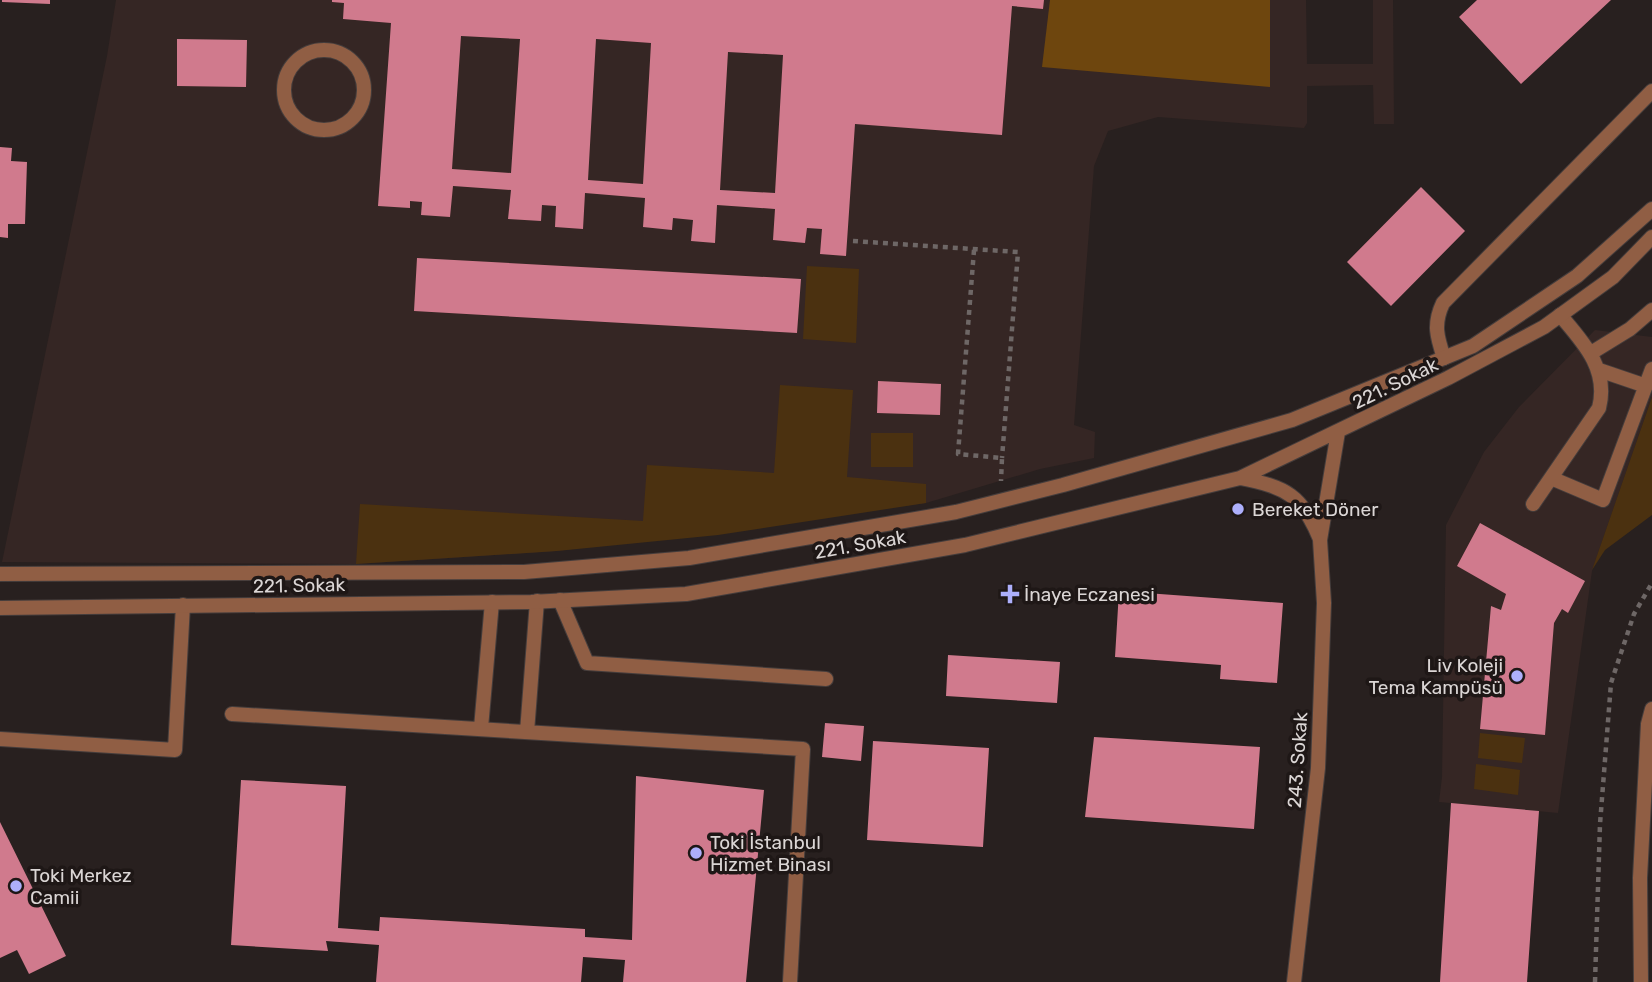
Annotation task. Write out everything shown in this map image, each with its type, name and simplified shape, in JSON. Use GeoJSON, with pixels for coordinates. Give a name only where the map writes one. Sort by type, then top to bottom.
{"type":"FeatureCollection","features":[{"type":"Feature","properties":{"kind":"street"},"geometry":{"type":"LineString","coordinates":[[321,49],[335,50],[358,66],[365,93],[361,106],[356,116],[338,128],[316,130],[305,126],[295,119],[288,109],[284,86],[288,72],[296,61],[307,53],[321,49]]}},
{"type":"Feature","properties":{"kind":"street"},"geometry":{"type":"LineString","coordinates":[[1444,358],[1435,332],[1443,303],[1652,92]]}},
{"type":"Feature","properties":{"kind":"street","name":"221. Sokak"},"geometry":{"type":"LineString","coordinates":[[0,574],[524,572],[689,558],[956,512],[1293,420],[1473,346],[1577,275],[1652,209]]}},
{"type":"Feature","properties":{"kind":"street","name":"221. Sokak"},"geometry":{"type":"LineString","coordinates":[[0,608],[492,602],[686,594],[965,545],[1240,478],[1338,432],[1544,327],[1613,277],[1652,237]]}},
{"type":"Feature","properties":{"kind":"street"},"geometry":{"type":"LineString","coordinates":[[1591,354],[1630,329],[1652,310]]}},
{"type":"Feature","properties":{"kind":"street"},"geometry":{"type":"LineString","coordinates":[[1533,504],[1600,408],[1602,391],[1599,370],[1591,354],[1560,315]]}},
{"type":"Feature","properties":{"kind":"street"},"geometry":{"type":"LineString","coordinates":[[1551,478],[1603,500],[1652,369]]}},
{"type":"Feature","properties":{"kind":"street"},"geometry":{"type":"LineString","coordinates":[[1599,370],[1646,386]]}},
{"type":"Feature","properties":{"kind":"street","name":"243. Sokak"},"geometry":{"type":"LineString","coordinates":[[1294,982],[1318,768],[1324,603],[1321,540],[1338,432]]}},
{"type":"Feature","properties":{"kind":"street","name":"243. Sokak"},"geometry":{"type":"LineString","coordinates":[[1240,478],[1272,484],[1296,499],[1310,516],[1321,540]]}},
{"type":"Feature","properties":{"kind":"street"},"geometry":{"type":"LineString","coordinates":[[560,600],[587,663],[826,679]]}},
{"type":"Feature","properties":{"kind":"street"},"geometry":{"type":"LineString","coordinates":[[527,732],[537,601]]}},
{"type":"Feature","properties":{"kind":"street"},"geometry":{"type":"LineString","coordinates":[[481,728],[492,602]]}},
{"type":"Feature","properties":{"kind":"street"},"geometry":{"type":"LineString","coordinates":[[0,739],[174,750],[183,606]]}},
{"type":"Feature","properties":{"kind":"street"},"geometry":{"type":"LineString","coordinates":[[1641,982],[1640,877],[1648,724],[1652,709]]}},
{"type":"Feature","properties":{"kind":"street"},"geometry":{"type":"LineString","coordinates":[[232,714],[803,749],[790,982]]}},
{"type":"Feature","properties":{"kind":"path"},"geometry":{"type":"LineString","coordinates":[[853,241],[1018,253],[999,501]]}},
{"type":"Feature","properties":{"kind":"path"},"geometry":{"type":"LineString","coordinates":[[974,250],[958,454],[1002,458]]}},
{"type":"Feature","properties":{"kind":"path"},"geometry":{"type":"LineString","coordinates":[[1595,982],[1600,824],[1611,683],[1634,614],[1652,583]]}},
{"type":"Feature","properties":{"kind":"shaded area"},"geometry":{"type":"Polygon","coordinates":[[[116,0],[1306,0],[1307,64],[1373,64],[1373,0],[1393,0],[1394,124],[1374,124],[1373,85],[1307,86],[1307,123],[1304,128],[1158,117],[1108,131],[1094,166],[1074,425],[1095,432],[1094,458],[1040,469],[926,503],[557,551],[356,564],[2,562],[107,56],[116,0]]]}},
{"type":"Feature","properties":{"kind":"shaded area"},"geometry":{"type":"Polygon","coordinates":[[[1050,0],[1270,0],[1270,87],[1042,67],[1050,0]]]}},
{"type":"Feature","properties":{"kind":"shaded area"},"geometry":{"type":"Polygon","coordinates":[[[807,266],[859,269],[856,343],[803,339],[807,266]]]}},
{"type":"Feature","properties":{"kind":"shaded area"},"geometry":{"type":"Polygon","coordinates":[[[1595,330],[1652,337],[1652,397],[1592,571],[1558,813],[1439,802],[1442,777],[1446,525],[1484,452],[1519,407],[1595,330]]]}},
{"type":"Feature","properties":{"kind":"shaded area"},"geometry":{"type":"Polygon","coordinates":[[[780,385],[853,390],[847,477],[926,484],[926,503],[718,535],[557,551],[356,564],[360,504],[643,521],[647,465],[774,473],[780,385]]]}},
{"type":"Feature","properties":{"kind":"shaded area"},"geometry":{"type":"Polygon","coordinates":[[[1652,397],[1652,515],[1605,550],[1592,570],[1652,397]]]}},
{"type":"Feature","properties":{"kind":"shaded area"},"geometry":{"type":"Polygon","coordinates":[[[871,433],[913,433],[913,467],[871,467],[871,433]]]}},
{"type":"Feature","properties":{"kind":"shaded area"},"geometry":{"type":"Polygon","coordinates":[[[1480,733],[1525,738],[1522,763],[1478,758],[1480,733]]]}},
{"type":"Feature","properties":{"kind":"shaded area"},"geometry":{"type":"Polygon","coordinates":[[[1476,764],[1520,770],[1518,795],[1474,789],[1476,764]]]}},
{"type":"Feature","properties":{"kind":"building"},"geometry":{"type":"Polygon","coordinates":[[[50,0],[50,4],[2,2],[50,0]]]}},
{"type":"Feature","properties":{"kind":"building"},"geometry":{"type":"Polygon","coordinates":[[[1044,0],[1043,9],[1012,6],[1002,135],[855,124],[846,256],[820,254],[822,229],[807,228],[805,243],[773,240],[775,209],[717,205],[715,243],[691,241],[693,220],[673,218],[672,230],[643,227],[645,198],[585,193],[583,229],[555,227],[556,206],[542,205],[541,221],[508,219],[511,190],[453,186],[450,217],[421,215],[422,202],[410,201],[410,208],[378,206],[391,23],[343,19],[344,3],[332,2],[1044,0]],[[461,36],[452,169],[511,173],[520,39],[461,36]],[[596,39],[588,180],[643,184],[651,43],[596,39]],[[728,52],[720,190],[775,193],[783,55],[728,52]]]}},
{"type":"Feature","properties":{"kind":"building"},"geometry":{"type":"Polygon","coordinates":[[[1477,0],[1611,0],[1521,84],[1459,17],[1477,0]]]}},
{"type":"Feature","properties":{"kind":"building"},"geometry":{"type":"Polygon","coordinates":[[[177,39],[247,40],[246,87],[177,86],[177,39]]]}},
{"type":"Feature","properties":{"kind":"building"},"geometry":{"type":"Polygon","coordinates":[[[0,147],[12,148],[11,161],[27,162],[25,224],[8,224],[8,238],[0,237],[0,147]]]}},
{"type":"Feature","properties":{"kind":"building"},"geometry":{"type":"Polygon","coordinates":[[[1421,187],[1465,231],[1391,306],[1347,262],[1421,187]]]}},
{"type":"Feature","properties":{"kind":"building"},"geometry":{"type":"Polygon","coordinates":[[[417,258],[801,279],[797,333],[414,311],[417,258]]]}},
{"type":"Feature","properties":{"kind":"building"},"geometry":{"type":"Polygon","coordinates":[[[878,381],[941,384],[940,415],[877,413],[878,381]]]}},
{"type":"Feature","properties":{"kind":"building","name":"Liv Koleji Tema Kampüsü"},"geometry":{"type":"Polygon","coordinates":[[[1480,523],[1585,581],[1568,613],[1562,609],[1554,623],[1545,735],[1480,729],[1491,606],[1501,610],[1506,594],[1457,566],[1480,523]]]}},
{"type":"Feature","properties":{"kind":"building"},"geometry":{"type":"Polygon","coordinates":[[[1119,591],[1283,603],[1277,683],[1220,679],[1221,665],[1115,657],[1119,591]]]}},
{"type":"Feature","properties":{"kind":"building"},"geometry":{"type":"Polygon","coordinates":[[[948,655],[1060,662],[1057,703],[946,696],[948,655]]]}},
{"type":"Feature","properties":{"kind":"building"},"geometry":{"type":"Polygon","coordinates":[[[825,723],[864,726],[861,761],[822,757],[825,723]]]}},
{"type":"Feature","properties":{"kind":"building"},"geometry":{"type":"Polygon","coordinates":[[[1094,737],[1260,747],[1254,829],[1085,817],[1094,737]]]}},
{"type":"Feature","properties":{"kind":"building"},"geometry":{"type":"Polygon","coordinates":[[[873,741],[989,748],[983,847],[867,840],[873,741]]]}},
{"type":"Feature","properties":{"kind":"building","name":"Toki İstanbul Hizmet Binası"},"geometry":{"type":"Polygon","coordinates":[[[636,776],[764,790],[746,982],[623,982],[625,960],[583,957],[581,982],[376,982],[379,945],[326,941],[328,951],[231,945],[241,780],[346,786],[338,928],[379,931],[380,917],[585,929],[585,937],[632,940],[636,776]]]}},
{"type":"Feature","properties":{"kind":"building"},"geometry":{"type":"Polygon","coordinates":[[[1451,803],[1539,811],[1527,982],[1440,982],[1451,803]]]}},
{"type":"Feature","properties":{"kind":"building","name":"Toki Merkez Camii"},"geometry":{"type":"Polygon","coordinates":[[[0,822],[66,956],[29,974],[17,950],[0,958],[0,822]]]}},
{"type":"Feature","properties":{"kind":"place","name":"Bereket Döner"},"geometry":{"type":"Point","coordinates":[1238,509]}},
{"type":"Feature","properties":{"kind":"place","name":"İnaye Eczanesi"},"geometry":{"type":"Point","coordinates":[1010,594]}},
{"type":"Feature","properties":{"kind":"place","name":"Liv Koleji Tema Kampüsü"},"geometry":{"type":"Point","coordinates":[1517,676]}},
{"type":"Feature","properties":{"kind":"place","name":"Toki İstanbul Hizmet Binası"},"geometry":{"type":"Point","coordinates":[696,853]}},
{"type":"Feature","properties":{"kind":"place","name":"Toki Merkez Camii"},"geometry":{"type":"Point","coordinates":[16,886]}}]}
